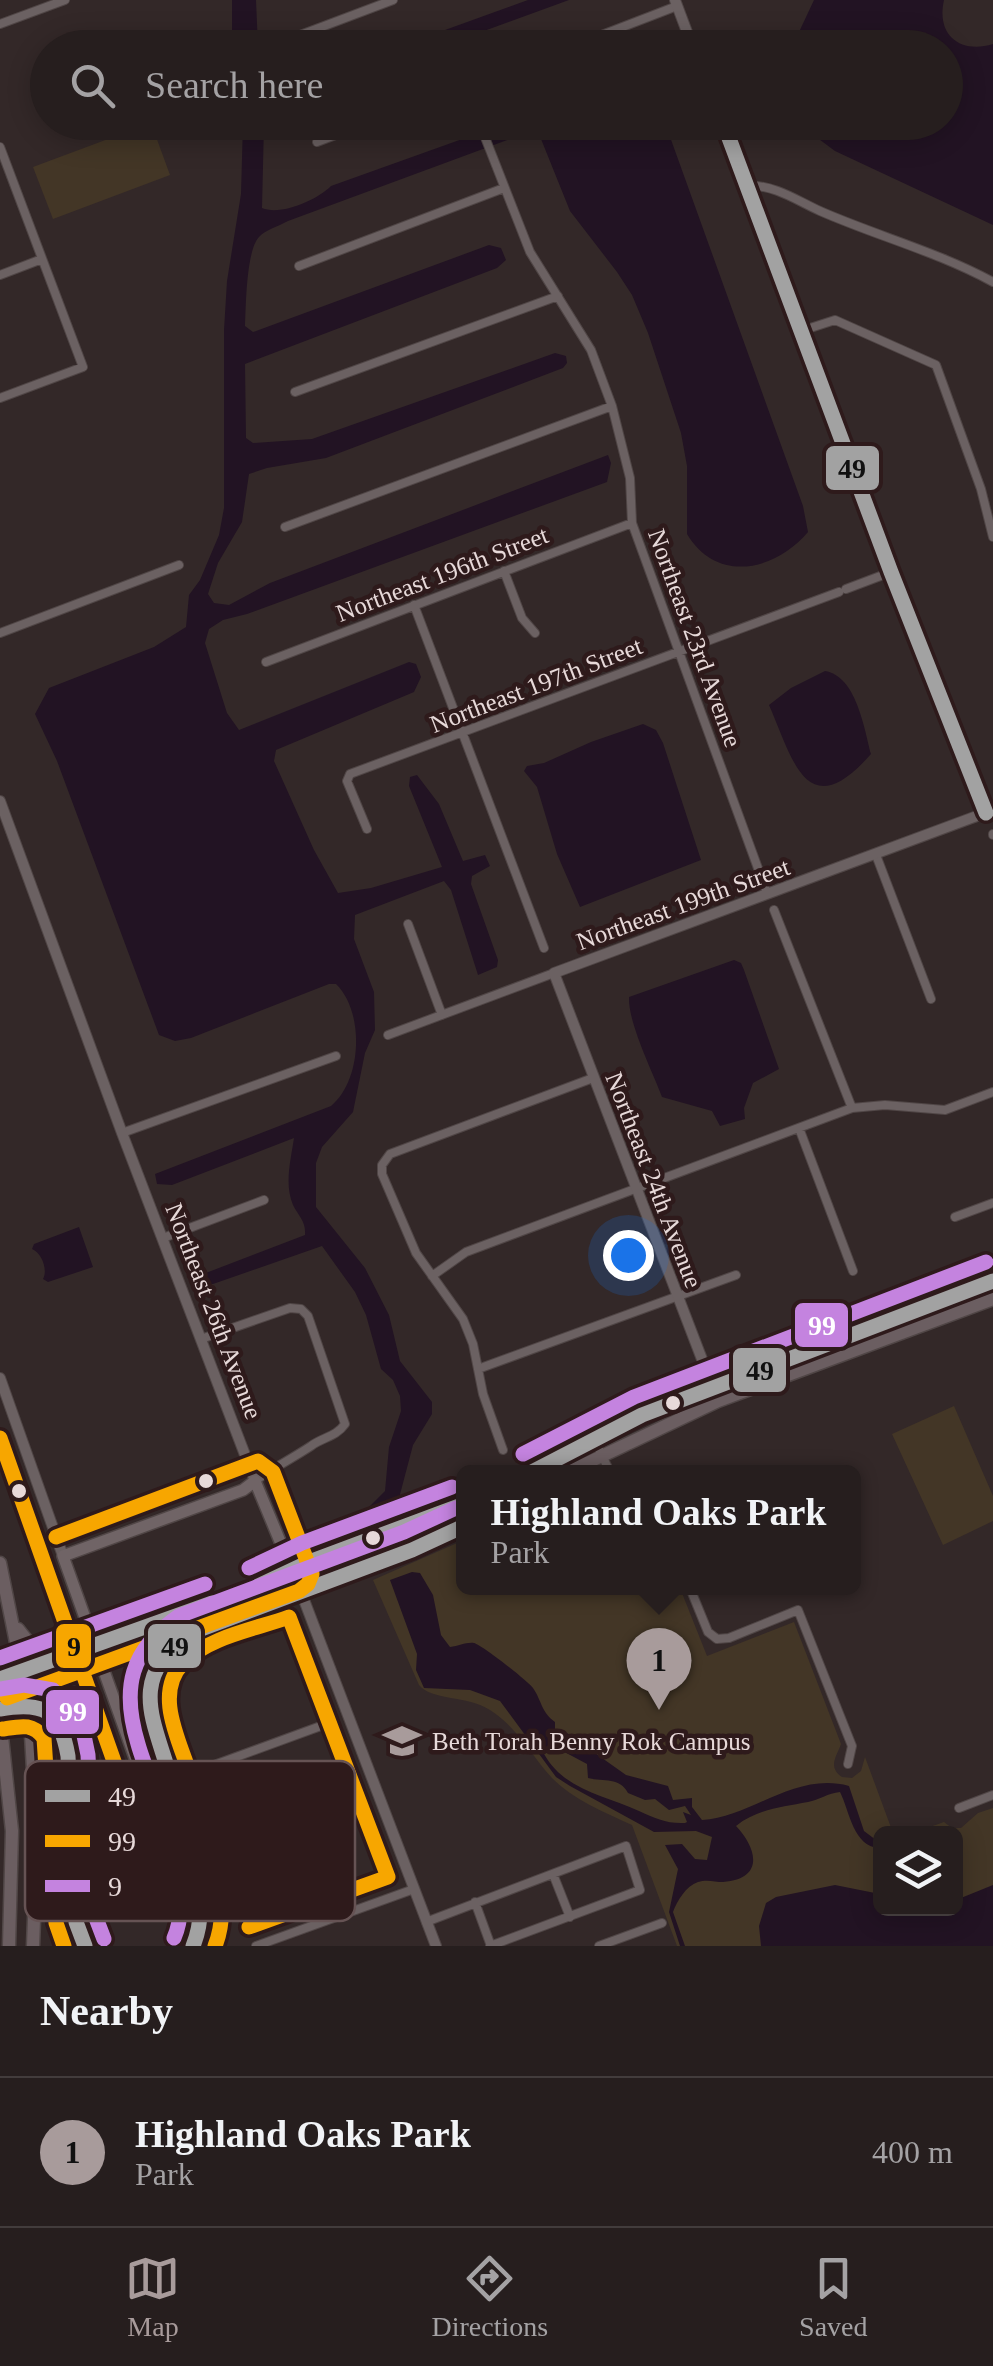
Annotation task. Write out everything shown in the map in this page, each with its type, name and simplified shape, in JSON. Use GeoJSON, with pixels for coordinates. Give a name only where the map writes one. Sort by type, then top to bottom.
{"type":"FeatureCollection","features":[{"type":"Feature","properties":{"kind":"main road"},"geometry":{"type":"LineString","coordinates":[[545,1465],[712,1386],[993,1280]]}},
{"type":"Feature","properties":{"kind":"main road"},"geometry":{"type":"LineString","coordinates":[[582,1465],[718,1402],[993,1299]]}},
{"type":"Feature","properties":{"kind":"main road"},"geometry":{"type":"LineString","coordinates":[[136,1761],[63,1556],[243,1490],[256,1481]]}},
{"type":"Feature","properties":{"kind":"main road","name":"Northeast 26th Avenue"},"geometry":{"type":"LineString","coordinates":[[256,1481],[300,1592]]}},
{"type":"Feature","properties":{"kind":"main road"},"geometry":{"type":"LineString","coordinates":[[0,1677],[78,1652],[456,1507]]}},
{"type":"Feature","properties":{"kind":"main road"},"geometry":{"type":"LineString","coordinates":[[165,1761],[149,1709],[149,1688],[158,1661],[172,1645],[188,1634],[418,1548],[456,1530]]}},
{"type":"Feature","properties":{"kind":"main road"},"geometry":{"type":"LineString","coordinates":[[0,1563],[24,1646],[32,1761]]}},
{"type":"Feature","properties":{"kind":"main road"},"geometry":{"type":"LineString","coordinates":[[24,1646],[44,1654],[78,1652]]}},
{"type":"Feature","properties":{"kind":"main road"},"geometry":{"type":"LineString","coordinates":[[0,1677],[38,1698],[56,1719],[66,1739],[67,1761]]}},
{"type":"Feature","properties":{"kind":"main road"},"geometry":{"type":"LineString","coordinates":[[1,1724],[13,1845],[9,1946]]}},
{"type":"Feature","properties":{"kind":"main road"},"geometry":{"type":"LineString","coordinates":[[33,1946],[34,1921]]}},
{"type":"Feature","properties":{"kind":"main road"},"geometry":{"type":"LineString","coordinates":[[76,1921],[85,1946]]}},
{"type":"Feature","properties":{"kind":"main road"},"geometry":{"type":"LineString","coordinates":[[195,1921],[205,1946]]}},
{"type":"Feature","properties":{"kind":"main road"},"geometry":{"type":"LineString","coordinates":[[193,1946],[201,1921]]}},
{"type":"Feature","properties":{"kind":"main road"},"geometry":{"type":"LineString","coordinates":[[205,1946],[216,1921]]}},
{"type":"Feature","properties":{"kind":"street"},"geometry":{"type":"LineString","coordinates":[[0,24],[63,0]]}},
{"type":"Feature","properties":{"kind":"street"},"geometry":{"type":"LineString","coordinates":[[313,30],[393,0]]}},
{"type":"Feature","properties":{"kind":"street"},"geometry":{"type":"LineString","coordinates":[[611,30],[676,3],[686,30]]}},
{"type":"Feature","properties":{"kind":"street"},"geometry":{"type":"LineString","coordinates":[[317,142],[322,140]]}},
{"type":"Feature","properties":{"kind":"street","name":"Northeast 23rd Avenue"},"geometry":{"type":"LineString","coordinates":[[485,140],[530,252],[591,350],[612,406],[630,478],[632,523],[766,894]]}},
{"type":"Feature","properties":{"kind":"street"},"geometry":{"type":"LineString","coordinates":[[730,140],[891,572],[989,811]]}},
{"type":"Feature","properties":{"kind":"street"},"geometry":{"type":"LineString","coordinates":[[0,147],[83,367],[0,398]]}},
{"type":"Feature","properties":{"kind":"street"},"geometry":{"type":"LineString","coordinates":[[748,185],[790,193],[816,210],[915,247],[993,282]]}},
{"type":"Feature","properties":{"kind":"street"},"geometry":{"type":"LineString","coordinates":[[299,266],[504,188]]}},
{"type":"Feature","properties":{"kind":"street"},"geometry":{"type":"LineString","coordinates":[[0,275],[42,259]]}},
{"type":"Feature","properties":{"kind":"street"},"geometry":{"type":"LineString","coordinates":[[295,392],[558,296]]}},
{"type":"Feature","properties":{"kind":"street"},"geometry":{"type":"LineString","coordinates":[[801,331],[834,320],[936,365],[981,488],[993,538]]}},
{"type":"Feature","properties":{"kind":"street"},"geometry":{"type":"LineString","coordinates":[[285,527],[612,406]]}},
{"type":"Feature","properties":{"kind":"street","name":"Northeast 196th Street"},"geometry":{"type":"LineString","coordinates":[[266,662],[632,523]]}},
{"type":"Feature","properties":{"kind":"street"},"geometry":{"type":"LineString","coordinates":[[0,633],[179,566]]}},
{"type":"Feature","properties":{"kind":"street"},"geometry":{"type":"LineString","coordinates":[[504,571],[522,618],[535,633]]}},
{"type":"Feature","properties":{"kind":"street","name":"Northeast 197th Street"},"geometry":{"type":"LineString","coordinates":[[366,829],[347,781],[350,774],[891,572]]}},
{"type":"Feature","properties":{"kind":"street"},"geometry":{"type":"LineString","coordinates":[[414,606],[544,948]]}},
{"type":"Feature","properties":{"kind":"street","name":"Northeast 26th Avenue"},"geometry":{"type":"LineString","coordinates":[[0,801],[122,1134],[256,1481]]}},
{"type":"Feature","properties":{"kind":"street","name":"Northeast 199th Street"},"geometry":{"type":"LineString","coordinates":[[388,1035],[989,811]]}},
{"type":"Feature","properties":{"kind":"street"},"geometry":{"type":"LineString","coordinates":[[876,854],[931,1000]]}},
{"type":"Feature","properties":{"kind":"street"},"geometry":{"type":"LineString","coordinates":[[774,910],[852,1108]]}},
{"type":"Feature","properties":{"kind":"street"},"geometry":{"type":"LineString","coordinates":[[408,924],[442,1015]]}},
{"type":"Feature","properties":{"kind":"street","name":"Northeast 24th Avenue"},"geometry":{"type":"LineString","coordinates":[[554,973],[718,1402]]}},
{"type":"Feature","properties":{"kind":"street"},"geometry":{"type":"LineString","coordinates":[[122,1134],[336,1056]]}},
{"type":"Feature","properties":{"kind":"street"},"geometry":{"type":"LineString","coordinates":[[503,1450],[463,1319],[432,1276],[400,1219],[382,1174],[384,1160],[390,1154],[593,1078]]}},
{"type":"Feature","properties":{"kind":"street"},"geometry":{"type":"LineString","coordinates":[[432,1276],[466,1252],[852,1108],[885,1105],[946,1110],[993,1092]]}},
{"type":"Feature","properties":{"kind":"street"},"geometry":{"type":"LineString","coordinates":[[799,1128],[853,1270]]}},
{"type":"Feature","properties":{"kind":"street"},"geometry":{"type":"LineString","coordinates":[[163,1238],[264,1200]]}},
{"type":"Feature","properties":{"kind":"street"},"geometry":{"type":"LineString","coordinates":[[956,1217],[993,1202]]}},
{"type":"Feature","properties":{"kind":"street"},"geometry":{"type":"LineString","coordinates":[[478,1369],[736,1275]]}},
{"type":"Feature","properties":{"kind":"street"},"geometry":{"type":"LineString","coordinates":[[202,1339],[290,1308],[302,1310],[308,1316],[345,1418],[342,1428],[256,1481]]}},
{"type":"Feature","properties":{"kind":"street"},"geometry":{"type":"LineString","coordinates":[[0,1378],[63,1556]]}},
{"type":"Feature","properties":{"kind":"street"},"geometry":{"type":"LineString","coordinates":[[594,1439],[607,1465]]}},
{"type":"Feature","properties":{"kind":"street","name":"Northeast 26th Avenue"},"geometry":{"type":"LineString","coordinates":[[300,1592],[436,1946]]}},
{"type":"Feature","properties":{"kind":"street"},"geometry":{"type":"LineString","coordinates":[[693,1595],[711,1636],[729,1638],[798,1610],[852,1746],[848,1764]]}},
{"type":"Feature","properties":{"kind":"street"},"geometry":{"type":"LineString","coordinates":[[0,1709],[24,1705],[46,1708]]}},
{"type":"Feature","properties":{"kind":"street"},"geometry":{"type":"LineString","coordinates":[[229,1761],[329,1724]]}},
{"type":"Feature","properties":{"kind":"street"},"geometry":{"type":"LineString","coordinates":[[959,1808],[993,1795]]}},
{"type":"Feature","properties":{"kind":"street"},"geometry":{"type":"LineString","coordinates":[[355,1811],[367,1807]]}},
{"type":"Feature","properties":{"kind":"street"},"geometry":{"type":"LineString","coordinates":[[426,1922],[476,1902],[626,1846],[640,1890],[491,1946],[476,1902]]}},
{"type":"Feature","properties":{"kind":"street"},"geometry":{"type":"LineString","coordinates":[[553,1874],[570,1917]]}},
{"type":"Feature","properties":{"kind":"street"},"geometry":{"type":"LineString","coordinates":[[355,1910],[414,1888]]}},
{"type":"Feature","properties":{"kind":"street"},"geometry":{"type":"LineString","coordinates":[[256,1946],[324,1921]]}},
{"type":"Feature","properties":{"kind":"street"},"geometry":{"type":"LineString","coordinates":[[599,1946],[662,1923]]}},
{"type":"Feature","properties":{"kind":"shaded area"},"geometry":{"type":"Polygon","coordinates":[[[232,0],[256,0],[257,30],[232,30],[232,0]]]}},
{"type":"Feature","properties":{"kind":"shaded area"},"geometry":{"type":"Polygon","coordinates":[[[528,0],[569,0],[487,30],[445,30],[528,0]]]}},
{"type":"Feature","properties":{"kind":"shaded area"},"geometry":{"type":"Polygon","coordinates":[[[814,0],[944,0],[946,30],[800,30],[814,0]]]}},
{"type":"Feature","properties":{"kind":"shaded area"},"geometry":{"type":"Polygon","coordinates":[[[963,44],[993,44],[993,225],[835,151],[820,140],[963,140],[963,44]]]}},
{"type":"Feature","properties":{"kind":"shaded area"},"geometry":{"type":"Polygon","coordinates":[[[105,140],[157,140],[170,175],[53,219],[33,167],[105,140]]]}},
{"type":"Feature","properties":{"kind":"shaded area"},"geometry":{"type":"Polygon","coordinates":[[[243,140],[264,140],[262,208],[279,210],[298,205],[331,186],[460,140],[508,140],[288,221],[259,237],[251,254],[245,326],[253,332],[489,245],[501,248],[506,260],[497,268],[245,364],[246,438],[253,443],[312,439],[555,353],[566,356],[567,363],[563,368],[326,458],[249,474],[242,522],[218,563],[208,594],[214,603],[229,605],[270,583],[608,455],[611,463],[607,482],[223,620],[209,629],[205,643],[227,713],[239,730],[409,662],[416,664],[421,677],[414,692],[276,750],[274,761],[338,893],[371,888],[442,867],[409,786],[410,777],[417,775],[439,804],[463,861],[485,855],[490,866],[472,876],[471,884],[498,960],[497,967],[478,975],[451,890],[444,881],[355,915],[354,939],[374,992],[375,1030],[365,1053],[353,1112],[322,1147],[316,1163],[316,1207],[365,1268],[389,1315],[400,1361],[432,1402],[432,1414],[413,1445],[398,1502],[382,1516],[382,1525],[373,1528],[365,1524],[361,1515],[385,1491],[389,1447],[401,1411],[400,1396],[393,1380],[381,1369],[366,1315],[355,1292],[322,1246],[213,1284],[200,1283],[198,1276],[305,1235],[289,1189],[294,1138],[172,1185],[157,1184],[155,1174],[331,1106],[341,1095],[354,1064],[352,1011],[336,984],[329,984],[191,1038],[175,1041],[159,1035],[57,761],[35,714],[49,688],[154,647],[186,627],[189,595],[200,580],[219,535],[224,508],[224,330],[227,281],[241,194],[243,140]]]}},
{"type":"Feature","properties":{"kind":"shaded area"},"geometry":{"type":"Polygon","coordinates":[[[541,140],[671,140],[803,506],[808,532],[779,556],[763,563],[730,566],[699,550],[687,534],[687,466],[681,433],[648,333],[632,295],[570,211],[541,140]]]}},
{"type":"Feature","properties":{"kind":"shaded area"},"geometry":{"type":"Polygon","coordinates":[[[825,671],[836,675],[851,692],[871,754],[849,775],[831,785],[817,785],[805,778],[795,764],[769,705],[791,688],[825,671]]]}},
{"type":"Feature","properties":{"kind":"shaded area"},"geometry":{"type":"Polygon","coordinates":[[[643,724],[656,730],[663,743],[701,860],[580,907],[557,854],[537,787],[524,771],[527,766],[643,724]]]}},
{"type":"Feature","properties":{"kind":"shaded area"},"geometry":{"type":"Polygon","coordinates":[[[734,960],[744,970],[779,1069],[753,1083],[744,1108],[745,1119],[720,1126],[712,1111],[662,1097],[636,1033],[629,997],[734,960]]]}},
{"type":"Feature","properties":{"kind":"shaded area"},"geometry":{"type":"Polygon","coordinates":[[[79,1227],[93,1267],[48,1282],[43,1279],[44,1267],[39,1254],[32,1249],[34,1244],[79,1227]]]}},
{"type":"Feature","properties":{"kind":"shaded area"},"geometry":{"type":"Polygon","coordinates":[[[954,1406],[993,1496],[993,1521],[943,1545],[892,1434],[954,1406]]]}},
{"type":"Feature","properties":{"kind":"shaded area"},"geometry":{"type":"Polygon","coordinates":[[[456,1544],[456,1595],[683,1595],[707,1656],[794,1622],[841,1744],[835,1769],[842,1777],[852,1778],[861,1771],[865,1757],[890,1826],[873,1826],[873,1916],[963,1916],[963,1826],[978,1813],[993,1808],[993,1946],[677,1946],[632,1825],[560,1786],[516,1733],[490,1710],[432,1694],[419,1685],[373,1580],[456,1544]]]}},
{"type":"Feature","properties":{"kind":"shaded area"},"geometry":{"type":"Polygon","coordinates":[[[412,1572],[420,1573],[433,1595],[441,1635],[450,1647],[474,1643],[514,1671],[533,1688],[555,1722],[558,1738],[564,1731],[626,1775],[668,1786],[673,1800],[692,1798],[692,1807],[702,1820],[738,1812],[810,1785],[849,1786],[864,1831],[873,1838],[873,1846],[858,1835],[840,1792],[752,1816],[736,1826],[749,1844],[751,1869],[736,1880],[701,1881],[686,1890],[673,1912],[685,1946],[680,1946],[669,1912],[678,1869],[665,1845],[682,1844],[695,1859],[707,1860],[712,1837],[696,1831],[654,1832],[570,1786],[556,1777],[500,1701],[470,1690],[424,1688],[416,1670],[417,1654],[390,1580],[412,1572]],[[557,1748],[544,1754],[563,1776],[587,1790],[667,1821],[685,1823],[683,1812],[691,1815],[685,1806],[669,1810],[655,1799],[645,1800],[628,1793],[616,1782],[588,1778],[587,1764],[557,1748]]]}},
{"type":"Feature","properties":{"kind":"shaded area"},"geometry":{"type":"Polygon","coordinates":[[[835,1885],[873,1893],[873,1916],[963,1916],[963,1897],[993,1885],[993,1946],[761,1946],[759,1926],[766,1903],[776,1897],[835,1885]]]}},
{"type":"Feature","properties":{"kind":"transit line","name":"49"},"geometry":{"type":"LineString","coordinates":[[730,140],[891,572],[986,813]]}},
{"type":"Feature","properties":{"kind":"transit line","name":"99"},"geometry":{"type":"LineString","coordinates":[[523,1454],[634,1397],[986,1262]]}},
{"type":"Feature","properties":{"kind":"transit line","name":"49"},"geometry":{"type":"LineString","coordinates":[[546,1465],[642,1415],[993,1281]]}},
{"type":"Feature","properties":{"kind":"transit line","name":"9"},"geometry":{"type":"LineString","coordinates":[[0,1438],[114,1761]]}},
{"type":"Feature","properties":{"kind":"transit line","name":"9"},"geometry":{"type":"LineString","coordinates":[[7,1698],[299,1591],[312,1574],[273,1472],[258,1461],[56,1537]]}},
{"type":"Feature","properties":{"kind":"transit line","name":"99"},"geometry":{"type":"LineString","coordinates":[[249,1568],[302,1543],[452,1487]]}},
{"type":"Feature","properties":{"kind":"transit line","name":"49"},"geometry":{"type":"LineString","coordinates":[[258,1586],[309,1562],[456,1507]]}},
{"type":"Feature","properties":{"kind":"transit line","name":"99"},"geometry":{"type":"LineString","coordinates":[[143,1761],[133,1724],[131,1688],[140,1657],[162,1629],[179,1616],[404,1532],[456,1508]]}},
{"type":"Feature","properties":{"kind":"transit line","name":"49"},"geometry":{"type":"LineString","coordinates":[[165,1761],[153,1719],[151,1684],[169,1651],[188,1634],[456,1530]]}},
{"type":"Feature","properties":{"kind":"transit line","name":"99"},"geometry":{"type":"LineString","coordinates":[[0,1658],[205,1584]]}},
{"type":"Feature","properties":{"kind":"transit line","name":"49"},"geometry":{"type":"LineString","coordinates":[[0,1679],[212,1603]]}},
{"type":"Feature","properties":{"kind":"transit line","name":"9"},"geometry":{"type":"LineString","coordinates":[[186,1761],[170,1705],[174,1676],[183,1663],[205,1647],[289,1617],[344,1761]]}},
{"type":"Feature","properties":{"kind":"transit line","name":"99"},"geometry":{"type":"LineString","coordinates":[[0,1689],[24,1685],[53,1690],[81,1721],[88,1761]]}},
{"type":"Feature","properties":{"kind":"transit line","name":"49"},"geometry":{"type":"LineString","coordinates":[[0,1709],[28,1707],[48,1713],[60,1729],[68,1761]]}},
{"type":"Feature","properties":{"kind":"transit line","name":"9"},"geometry":{"type":"LineString","coordinates":[[3,1729],[35,1730],[44,1738],[45,1761]]}},
{"type":"Feature","properties":{"kind":"transit line","name":"9"},"geometry":{"type":"LineString","coordinates":[[355,1790],[388,1877],[355,1889]]}},
{"type":"Feature","properties":{"kind":"transit line","name":"9"},"geometry":{"type":"LineString","coordinates":[[56,1921],[64,1946]]}},
{"type":"Feature","properties":{"kind":"transit line","name":"49"},"geometry":{"type":"LineString","coordinates":[[76,1921],[85,1946]]}},
{"type":"Feature","properties":{"kind":"transit line","name":"99"},"geometry":{"type":"LineString","coordinates":[[97,1921],[104,1939]]}},
{"type":"Feature","properties":{"kind":"transit line","name":"99"},"geometry":{"type":"LineString","coordinates":[[174,1938],[178,1921]]}},
{"type":"Feature","properties":{"kind":"transit line","name":"49"},"geometry":{"type":"LineString","coordinates":[[193,1946],[199,1921]]}},
{"type":"Feature","properties":{"kind":"transit line","name":"9"},"geometry":{"type":"LineString","coordinates":[[215,1946],[220,1921]]}},
{"type":"Feature","properties":{"kind":"transit line","name":"9"},"geometry":{"type":"LineString","coordinates":[[249,1927],[266,1921]]}},
{"type":"Feature","properties":{"kind":"place","name":"Highland Oaks Park"},"geometry":{"type":"Point","coordinates":[659,1710]}},
{"type":"Feature","properties":{"kind":"place","name":"Beth Torah Benny Rok Campus"},"geometry":{"type":"Point","coordinates":[402,1741]}}]}
